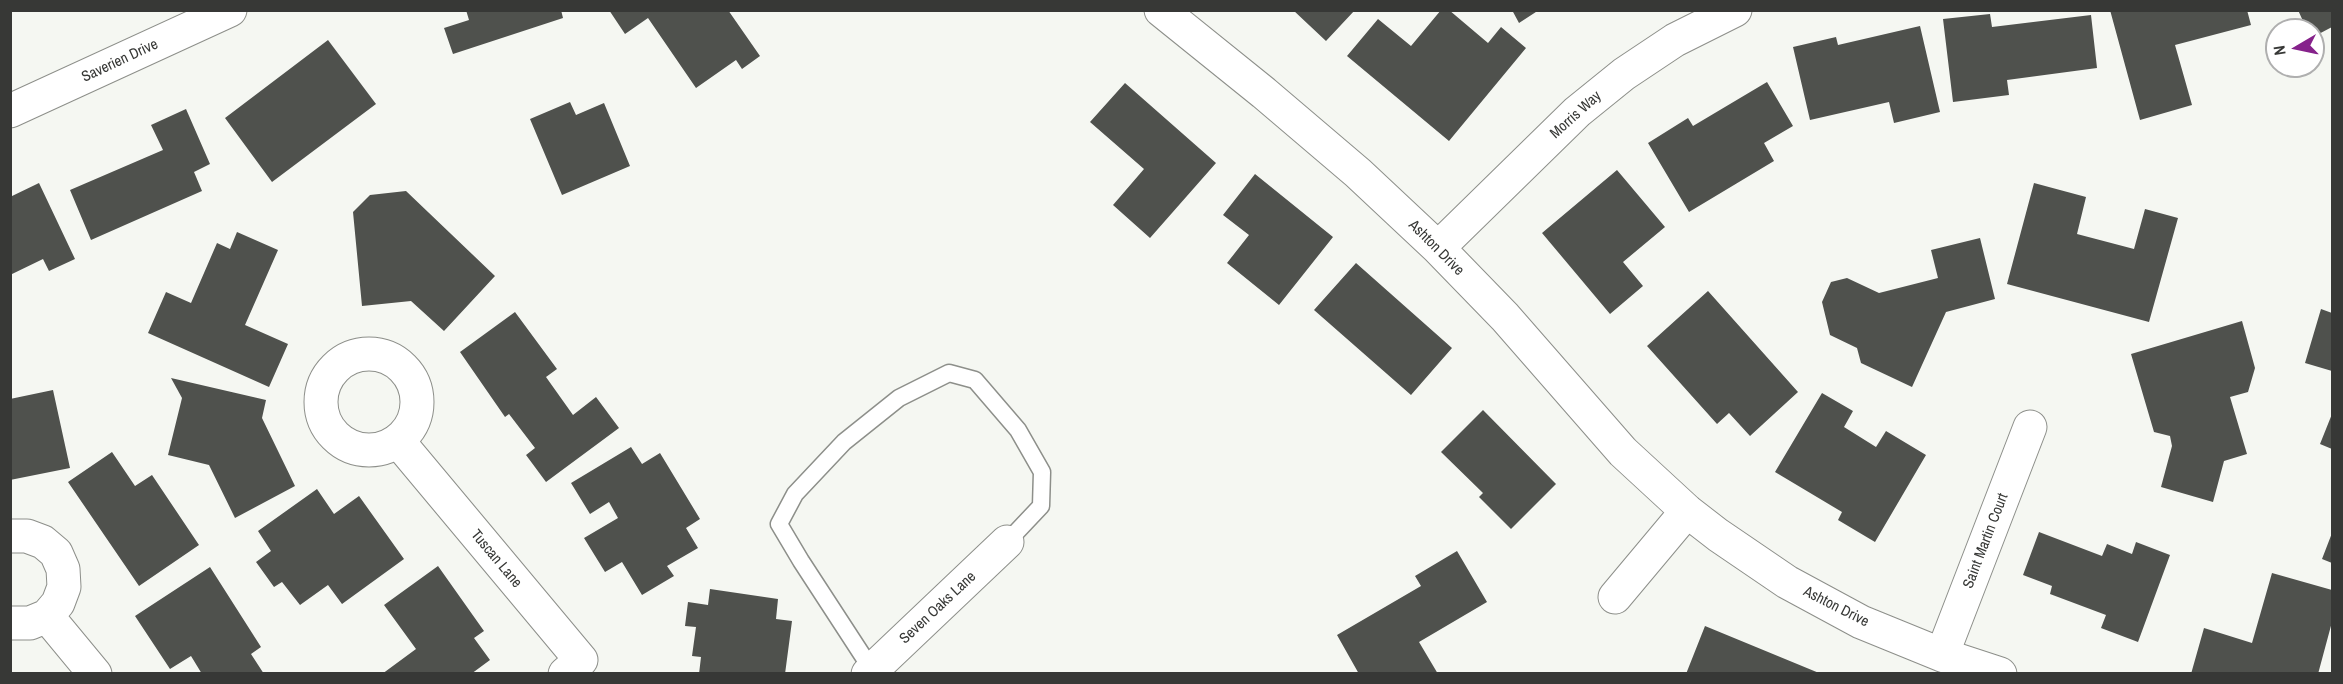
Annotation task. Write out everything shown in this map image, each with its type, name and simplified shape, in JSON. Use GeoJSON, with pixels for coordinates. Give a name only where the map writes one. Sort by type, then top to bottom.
{"type":"FeatureCollection","features":[{"type":"Feature","properties":{"kind":"street","name":"Saverien Drive"},"geometry":{"type":"LineString","coordinates":[[10,111],[230,10]]}},
{"type":"Feature","properties":{"kind":"street","name":"Ashton Drive"},"geometry":{"type":"LineString","coordinates":[[1161,10],[1350,165],[1438,248],[1505,317],[1623,452],[1687,511],[1787,582],[1861,622],[1942,655],[2000,674]]}},
{"type":"Feature","properties":{"kind":"street","name":"Morris Way"},"geometry":{"type":"LineString","coordinates":[[1438,248],[1577,112],[1624,74],[1675,40],[1735,10]]}},
{"type":"Feature","properties":{"kind":"street","name":"Saint Martin Court"},"geometry":{"type":"LineString","coordinates":[[1942,655],[2030,427]]}},
{"type":"Feature","properties":{"kind":"street","name":"Tuscan Lane"},"geometry":{"type":"LineString","coordinates":[[398,441],[582,660],[565,674]]}},
{"type":"Feature","properties":{"kind":"street"},"geometry":{"type":"LineString","coordinates":[[1615,597],[1687,511]]}},
{"type":"Feature","properties":{"kind":"street"},"geometry":{"type":"LineString","coordinates":[[10,536],[27,536],[43,542],[56,553],[63,569],[64,587],[58,603],[47,616],[30,623],[10,623]]}},
{"type":"Feature","properties":{"kind":"street","name":"Seven Oaks Lane"},"geometry":{"type":"LineString","coordinates":[[870,672],[1007,542]]}},
{"type":"Feature","properties":{"kind":"street"},"geometry":{"type":"LineString","coordinates":[[47,616],[95,674]]}},
{"type":"Feature","properties":{"kind":"lane"},"geometry":{"type":"LineString","coordinates":[[870,672],[779,524],[795,494],[844,442],[899,398],[949,373],[975,380],[1017,430],[1042,472],[1041,506],[1007,542]]}},
{"type":"Feature","properties":{"kind":"building"},"geometry":{"type":"Polygon","coordinates":[[[466,10],[561,10],[563,18],[453,54],[444,28],[469,20],[466,10]]]}},
{"type":"Feature","properties":{"kind":"building"},"geometry":{"type":"Polygon","coordinates":[[[609,10],[728,10],[760,56],[742,69],[736,60],[696,88],[648,18],[625,34],[609,10]]]}},
{"type":"Feature","properties":{"kind":"building"},"geometry":{"type":"Polygon","coordinates":[[[1293,10],[1355,10],[1326,41],[1293,10]]]}},
{"type":"Feature","properties":{"kind":"building"},"geometry":{"type":"Polygon","coordinates":[[[1441,10],[1449,10],[1488,43],[1501,27],[1526,48],[1449,141],[1347,56],[1378,19],[1411,46],[1441,10]]]}},
{"type":"Feature","properties":{"kind":"building"},"geometry":{"type":"Polygon","coordinates":[[[1512,10],[1539,10],[1519,23],[1512,10]]]}},
{"type":"Feature","properties":{"kind":"building"},"geometry":{"type":"Polygon","coordinates":[[[2110,10],[2247,10],[2251,25],[2175,45],[2192,105],[2140,120],[2110,10]]]}},
{"type":"Feature","properties":{"kind":"building"},"geometry":{"type":"Polygon","coordinates":[[[2298,10],[2332,10],[2332,27],[2325,31],[2325,18],[2302,18],[2298,10]]]}},
{"type":"Feature","properties":{"kind":"building"},"geometry":{"type":"Polygon","coordinates":[[[1990,14],[1992,27],[2091,15],[2097,68],[2007,80],[2009,95],[1953,102],[1943,19],[1990,14]]]}},
{"type":"Feature","properties":{"kind":"building"},"geometry":{"type":"Polygon","coordinates":[[[1920,26],[1940,112],[1894,123],[1889,102],[1810,120],[1793,47],[1836,37],[1838,45],[1920,26]]]}},
{"type":"Feature","properties":{"kind":"building"},"geometry":{"type":"Polygon","coordinates":[[[328,40],[376,104],[272,182],[225,118],[328,40]]]}},
{"type":"Feature","properties":{"kind":"building"},"geometry":{"type":"Polygon","coordinates":[[[1767,82],[1793,126],[1764,143],[1774,161],[1689,212],[1648,143],[1688,118],[1693,126],[1767,82]]]}},
{"type":"Feature","properties":{"kind":"building"},"geometry":{"type":"Polygon","coordinates":[[[1125,83],[1216,163],[1150,238],[1113,205],[1144,169],[1090,122],[1125,83]]]}},
{"type":"Feature","properties":{"kind":"building"},"geometry":{"type":"Polygon","coordinates":[[[570,102],[576,115],[604,103],[630,166],[562,195],[530,119],[570,102]]]}},
{"type":"Feature","properties":{"kind":"building"},"geometry":{"type":"Polygon","coordinates":[[[186,109],[210,164],[194,172],[202,191],[91,240],[70,190],[163,150],[151,125],[186,109]]]}},
{"type":"Feature","properties":{"kind":"building"},"geometry":{"type":"Polygon","coordinates":[[[1617,170],[1665,227],[1623,262],[1643,286],[1610,314],[1542,233],[1617,170]]]}},
{"type":"Feature","properties":{"kind":"building"},"geometry":{"type":"Polygon","coordinates":[[[1255,174],[1333,237],[1279,305],[1227,263],[1249,235],[1223,215],[1255,174]]]}},
{"type":"Feature","properties":{"kind":"building"},"geometry":{"type":"Polygon","coordinates":[[[39,183],[75,259],[49,271],[43,259],[10,275],[10,197],[39,183]]]}},
{"type":"Feature","properties":{"kind":"building"},"geometry":{"type":"Polygon","coordinates":[[[2034,183],[2086,197],[2077,234],[2134,249],[2145,209],[2178,218],[2149,322],[2007,284],[2034,183]]]}},
{"type":"Feature","properties":{"kind":"building"},"geometry":{"type":"Polygon","coordinates":[[[406,191],[495,276],[444,331],[411,301],[362,306],[353,212],[370,195],[406,191]]]}},
{"type":"Feature","properties":{"kind":"building"},"geometry":{"type":"Polygon","coordinates":[[[237,232],[278,250],[245,325],[288,344],[269,387],[148,333],[166,292],[191,303],[217,243],[230,249],[237,232]]]}},
{"type":"Feature","properties":{"kind":"building"},"geometry":{"type":"Polygon","coordinates":[[[1980,238],[1995,299],[1946,312],[1912,387],[1861,363],[1857,348],[1830,335],[1822,302],[1831,282],[1847,278],[1879,293],[1938,278],[1931,250],[1980,238]]]}},
{"type":"Feature","properties":{"kind":"building"},"geometry":{"type":"Polygon","coordinates":[[[1356,263],[1452,348],[1411,395],[1314,310],[1356,263]]]}},
{"type":"Feature","properties":{"kind":"building"},"geometry":{"type":"Polygon","coordinates":[[[1708,291],[1798,392],[1750,436],[1729,413],[1717,424],[1647,346],[1708,291]]]}},
{"type":"Feature","properties":{"kind":"building"},"geometry":{"type":"Polygon","coordinates":[[[2321,309],[2332,313],[2332,371],[2305,363],[2321,309]]]}},
{"type":"Feature","properties":{"kind":"building"},"geometry":{"type":"Polygon","coordinates":[[[515,312],[557,369],[546,377],[573,415],[596,397],[619,428],[546,482],[526,455],[535,448],[509,414],[505,417],[460,352],[515,312]]]}},
{"type":"Feature","properties":{"kind":"building"},"geometry":{"type":"Polygon","coordinates":[[[2242,321],[2255,368],[2248,392],[2230,397],[2247,454],[2224,461],[2213,502],[2161,487],[2172,446],[2170,436],[2154,432],[2131,354],[2242,321]]]}},
{"type":"Feature","properties":{"kind":"building"},"geometry":{"type":"Polygon","coordinates":[[[171,378],[266,400],[262,418],[295,486],[235,518],[209,465],[168,455],[182,398],[171,378]]]}},
{"type":"Feature","properties":{"kind":"building"},"geometry":{"type":"Polygon","coordinates":[[[53,390],[70,468],[10,480],[10,399],[53,390]]]}},
{"type":"Feature","properties":{"kind":"building"},"geometry":{"type":"Polygon","coordinates":[[[1822,393],[1853,411],[1844,427],[1876,447],[1886,431],[1926,455],[1875,542],[1838,520],[1842,512],[1775,472],[1822,393]]]}},
{"type":"Feature","properties":{"kind":"building"},"geometry":{"type":"Polygon","coordinates":[[[1483,410],[1556,484],[1511,529],[1479,497],[1483,493],[1441,452],[1483,410]]]}},
{"type":"Feature","properties":{"kind":"building"},"geometry":{"type":"Polygon","coordinates":[[[2332,414],[2332,449],[2320,444],[2332,414]]]}},
{"type":"Feature","properties":{"kind":"building"},"geometry":{"type":"Polygon","coordinates":[[[631,447],[642,464],[660,453],[700,519],[686,528],[698,548],[667,566],[674,576],[642,595],[622,562],[605,572],[584,538],[618,518],[609,502],[590,514],[571,483],[631,447]]]}},
{"type":"Feature","properties":{"kind":"building"},"geometry":{"type":"Polygon","coordinates":[[[112,452],[135,486],[152,475],[199,545],[139,586],[68,482],[112,452]]]}},
{"type":"Feature","properties":{"kind":"building"},"geometry":{"type":"Polygon","coordinates":[[[317,489],[334,514],[359,496],[404,559],[342,604],[328,585],[300,605],[282,582],[274,587],[256,562],[271,551],[258,531],[317,489]]]}},
{"type":"Feature","properties":{"kind":"building"},"geometry":{"type":"Polygon","coordinates":[[[2039,532],[2102,556],[2107,544],[2132,554],[2136,542],[2170,555],[2138,642],[2101,628],[2106,615],[2050,594],[2052,586],[2023,575],[2039,532]]]}},
{"type":"Feature","properties":{"kind":"building"},"geometry":{"type":"Polygon","coordinates":[[[2332,533],[2332,563],[2322,559],[2332,533]]]}},
{"type":"Feature","properties":{"kind":"building"},"geometry":{"type":"Polygon","coordinates":[[[1457,551],[1487,602],[1419,642],[1438,674],[1359,674],[1337,635],[1421,586],[1415,576],[1457,551]]]}},
{"type":"Feature","properties":{"kind":"building"},"geometry":{"type":"Polygon","coordinates":[[[438,566],[484,631],[474,638],[490,660],[471,674],[382,674],[416,649],[384,605],[438,566]]]}},
{"type":"Feature","properties":{"kind":"building"},"geometry":{"type":"Polygon","coordinates":[[[210,567],[261,647],[251,654],[264,674],[202,674],[191,656],[170,669],[135,616],[210,567]]]}},
{"type":"Feature","properties":{"kind":"building"},"geometry":{"type":"Polygon","coordinates":[[[2272,573],[2332,590],[2332,622],[2318,674],[2191,674],[2204,628],[2252,643],[2272,573]]]}},
{"type":"Feature","properties":{"kind":"building"},"geometry":{"type":"Polygon","coordinates":[[[710,589],[778,599],[776,619],[792,621],[785,674],[699,674],[701,657],[692,656],[696,627],[685,626],[688,602],[708,605],[710,589]]]}},
{"type":"Feature","properties":{"kind":"building"},"geometry":{"type":"Polygon","coordinates":[[[1705,626],[1819,673],[1819,674],[1686,674],[1705,626]]]}}]}
